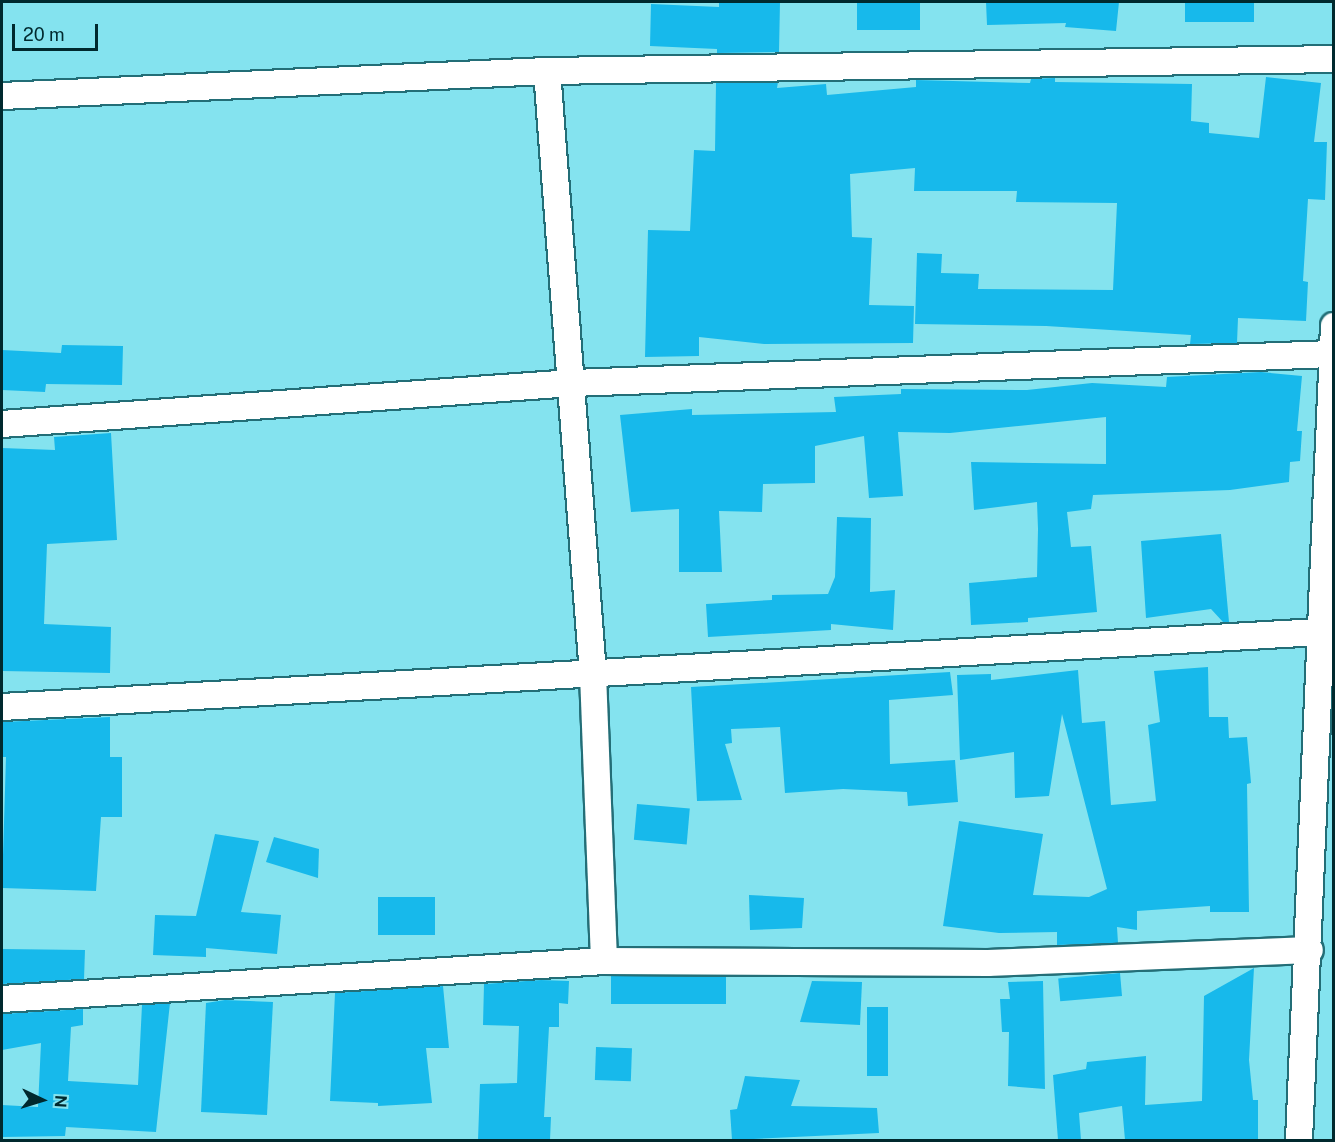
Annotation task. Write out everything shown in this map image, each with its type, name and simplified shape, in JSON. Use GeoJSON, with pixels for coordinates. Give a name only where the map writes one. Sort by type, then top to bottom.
{"type":"FeatureCollection","features":[{"type":"Feature","properties":{"kind":"street"},"geometry":{"type":"LineString","coordinates":[[2,96],[547,71],[1334,59]]}},
{"type":"Feature","properties":{"kind":"street"},"geometry":{"type":"LineString","coordinates":[[547,71],[573,383],[593,674],[604,961]]}},
{"type":"Feature","properties":{"kind":"street"},"geometry":{"type":"LineString","coordinates":[[1299,1140],[1310,950],[1320,632],[1334,326]]}},
{"type":"Feature","properties":{"kind":"street"},"geometry":{"type":"LineString","coordinates":[[2,424],[573,383],[1331,354]]}},
{"type":"Feature","properties":{"kind":"street"},"geometry":{"type":"LineString","coordinates":[[2,707],[1320,632]]}},
{"type":"Feature","properties":{"kind":"street"},"geometry":{"type":"LineString","coordinates":[[2,999],[604,961],[988,963],[1310,950]]}},
{"type":"Feature","properties":{"kind":"building"},"geometry":{"type":"Polygon","coordinates":[[[719,2],[780,2],[779,52],[717,53],[717,49],[650,46],[651,4],[719,7],[719,2]]]}},
{"type":"Feature","properties":{"kind":"building"},"geometry":{"type":"Polygon","coordinates":[[[857,2],[920,2],[920,30],[857,30],[857,2]]]}},
{"type":"Feature","properties":{"kind":"building"},"geometry":{"type":"Polygon","coordinates":[[[986,2],[1119,2],[1116,31],[1065,27],[1066,23],[987,25],[986,2]]]}},
{"type":"Feature","properties":{"kind":"building"},"geometry":{"type":"Polygon","coordinates":[[[1185,2],[1254,2],[1254,22],[1185,22],[1185,2]]]}},
{"type":"Feature","properties":{"kind":"building"},"geometry":{"type":"Polygon","coordinates":[[[1266,77],[1321,83],[1314,142],[1327,142],[1325,200],[1308,199],[1303,281],[1308,282],[1306,321],[1238,318],[1237,343],[1190,344],[1191,335],[1046,326],[915,324],[917,253],[942,254],[941,273],[979,274],[978,289],[1113,290],[1117,203],[1016,202],[1017,191],[914,191],[915,168],[850,174],[852,237],[872,238],[869,305],[914,306],[913,343],[764,344],[699,337],[699,356],[645,357],[648,230],[690,231],[694,150],[715,151],[716,83],[778,82],[777,88],[826,84],[827,95],[916,87],[916,80],[1030,83],[1031,79],[1055,78],[1055,82],[1192,84],[1191,121],[1209,123],[1209,133],[1259,138],[1266,77]]]}},
{"type":"Feature","properties":{"kind":"building"},"geometry":{"type":"Polygon","coordinates":[[[62,345],[123,346],[122,385],[46,384],[45,392],[2,390],[2,350],[61,353],[62,345]]]}},
{"type":"Feature","properties":{"kind":"building"},"geometry":{"type":"Polygon","coordinates":[[[1261,372],[1302,376],[1297,431],[1302,431],[1300,461],[1290,462],[1289,482],[1230,490],[1093,495],[1091,509],[1067,512],[1071,547],[1091,546],[1097,612],[1028,618],[1028,622],[971,625],[969,583],[1037,577],[1038,529],[1037,502],[974,510],[971,462],[1106,464],[1106,417],[950,433],[898,432],[903,496],[869,498],[864,436],[815,446],[815,483],[763,484],[762,512],[719,511],[722,572],[679,572],[679,509],[631,512],[620,415],[692,409],[692,415],[836,412],[834,397],[901,394],[901,389],[1027,390],[1092,383],[1166,387],[1167,377],[1261,372]]]}},
{"type":"Feature","properties":{"kind":"building"},"geometry":{"type":"Polygon","coordinates":[[[111,433],[117,540],[47,544],[44,624],[111,627],[110,673],[2,671],[2,448],[55,450],[54,437],[111,433]]]}},
{"type":"Feature","properties":{"kind":"building"},"geometry":{"type":"Polygon","coordinates":[[[837,517],[871,518],[870,592],[895,590],[893,630],[831,624],[831,630],[708,637],[706,604],[772,600],[772,595],[828,594],[835,577],[837,517]]]}},
{"type":"Feature","properties":{"kind":"building"},"geometry":{"type":"Polygon","coordinates":[[[1221,534],[1229,622],[1223,622],[1211,609],[1146,618],[1141,541],[1221,534]]]}},
{"type":"Feature","properties":{"kind":"building"},"geometry":{"type":"Polygon","coordinates":[[[1208,667],[1209,717],[1228,717],[1229,738],[1247,737],[1251,783],[1247,784],[1249,912],[1210,912],[1210,906],[1137,911],[1137,930],[1117,927],[1118,943],[1057,945],[1057,932],[999,933],[943,926],[959,821],[1043,834],[1033,895],[1089,897],[1107,889],[1062,714],[1049,796],[1015,798],[1014,752],[960,760],[957,675],[991,674],[991,680],[1078,670],[1082,723],[1105,721],[1111,805],[1156,801],[1148,725],[1160,722],[1154,671],[1208,667]]]}},
{"type":"Feature","properties":{"kind":"building"},"geometry":{"type":"Polygon","coordinates":[[[950,672],[953,695],[889,700],[890,764],[955,760],[958,802],[908,806],[907,792],[843,789],[785,793],[780,727],[731,729],[732,743],[725,744],[742,800],[697,801],[691,687],[950,672]]]}},
{"type":"Feature","properties":{"kind":"building"},"geometry":{"type":"Polygon","coordinates":[[[110,717],[110,757],[122,757],[122,817],[101,817],[96,891],[2,888],[6,757],[2,757],[2,722],[110,717]]]}},
{"type":"Feature","properties":{"kind":"building"},"geometry":{"type":"Polygon","coordinates":[[[637,804],[690,809],[687,844],[634,840],[637,804]]]}},
{"type":"Feature","properties":{"kind":"building"},"geometry":{"type":"Polygon","coordinates":[[[215,834],[259,841],[241,912],[281,915],[277,954],[206,948],[206,957],[153,955],[155,915],[196,916],[215,834]]]}},
{"type":"Feature","properties":{"kind":"building"},"geometry":{"type":"Polygon","coordinates":[[[274,837],[319,849],[318,878],[266,862],[274,837]]]}},
{"type":"Feature","properties":{"kind":"building"},"geometry":{"type":"Polygon","coordinates":[[[749,895],[804,898],[802,928],[750,930],[749,895]]]}},
{"type":"Feature","properties":{"kind":"building"},"geometry":{"type":"Polygon","coordinates":[[[378,897],[435,897],[435,935],[378,935],[378,897]]]}},
{"type":"Feature","properties":{"kind":"building"},"geometry":{"type":"Polygon","coordinates":[[[2,949],[85,950],[84,979],[2,984],[2,949]]]}},
{"type":"Feature","properties":{"kind":"building"},"geometry":{"type":"Polygon","coordinates":[[[1254,968],[1249,1060],[1253,1100],[1258,1100],[1258,1140],[1125,1140],[1122,1106],[1079,1113],[1081,1140],[1058,1140],[1053,1075],[1086,1069],[1087,1062],[1146,1056],[1145,1105],[1202,1101],[1204,996],[1254,968]]]}},
{"type":"Feature","properties":{"kind":"building"},"geometry":{"type":"Polygon","coordinates":[[[1120,973],[1122,996],[1060,1001],[1058,978],[1120,973]]]}},
{"type":"Feature","properties":{"kind":"building"},"geometry":{"type":"Polygon","coordinates":[[[611,976],[726,976],[726,1004],[611,1004],[611,976]]]}},
{"type":"Feature","properties":{"kind":"building"},"geometry":{"type":"Polygon","coordinates":[[[541,980],[569,981],[568,1004],[559,1003],[559,1027],[549,1027],[544,1117],[551,1117],[550,1140],[478,1140],[480,1084],[517,1083],[519,1026],[483,1025],[484,984],[541,980]]]}},
{"type":"Feature","properties":{"kind":"building"},"geometry":{"type":"Polygon","coordinates":[[[812,981],[862,982],[860,1025],[800,1022],[812,981]]]}},
{"type":"Feature","properties":{"kind":"building"},"geometry":{"type":"Polygon","coordinates":[[[1043,981],[1045,1089],[1008,1086],[1009,1032],[1002,1032],[1000,999],[1010,999],[1008,982],[1043,981]]]}},
{"type":"Feature","properties":{"kind":"building"},"geometry":{"type":"Polygon","coordinates":[[[443,986],[449,1048],[426,1048],[432,1103],[378,1106],[378,1103],[330,1101],[335,993],[443,986]]]}},
{"type":"Feature","properties":{"kind":"building"},"geometry":{"type":"Polygon","coordinates":[[[225,1000],[273,1002],[267,1115],[201,1112],[206,1003],[225,1000]]]}},
{"type":"Feature","properties":{"kind":"building"},"geometry":{"type":"Polygon","coordinates":[[[170,1003],[156,1132],[66,1127],[65,1136],[2,1137],[2,1105],[38,1107],[41,1043],[2,1050],[2,1014],[83,1009],[83,1025],[71,1027],[68,1081],[138,1085],[142,1005],[170,1003]]]}},
{"type":"Feature","properties":{"kind":"building"},"geometry":{"type":"Polygon","coordinates":[[[867,1007],[888,1007],[888,1076],[867,1076],[867,1007]]]}},
{"type":"Feature","properties":{"kind":"building"},"geometry":{"type":"Polygon","coordinates":[[[596,1047],[632,1048],[631,1081],[595,1080],[596,1047]]]}},
{"type":"Feature","properties":{"kind":"building"},"geometry":{"type":"Polygon","coordinates":[[[745,1076],[800,1080],[791,1106],[877,1108],[879,1133],[732,1140],[730,1110],[737,1109],[745,1076]]]}}]}
